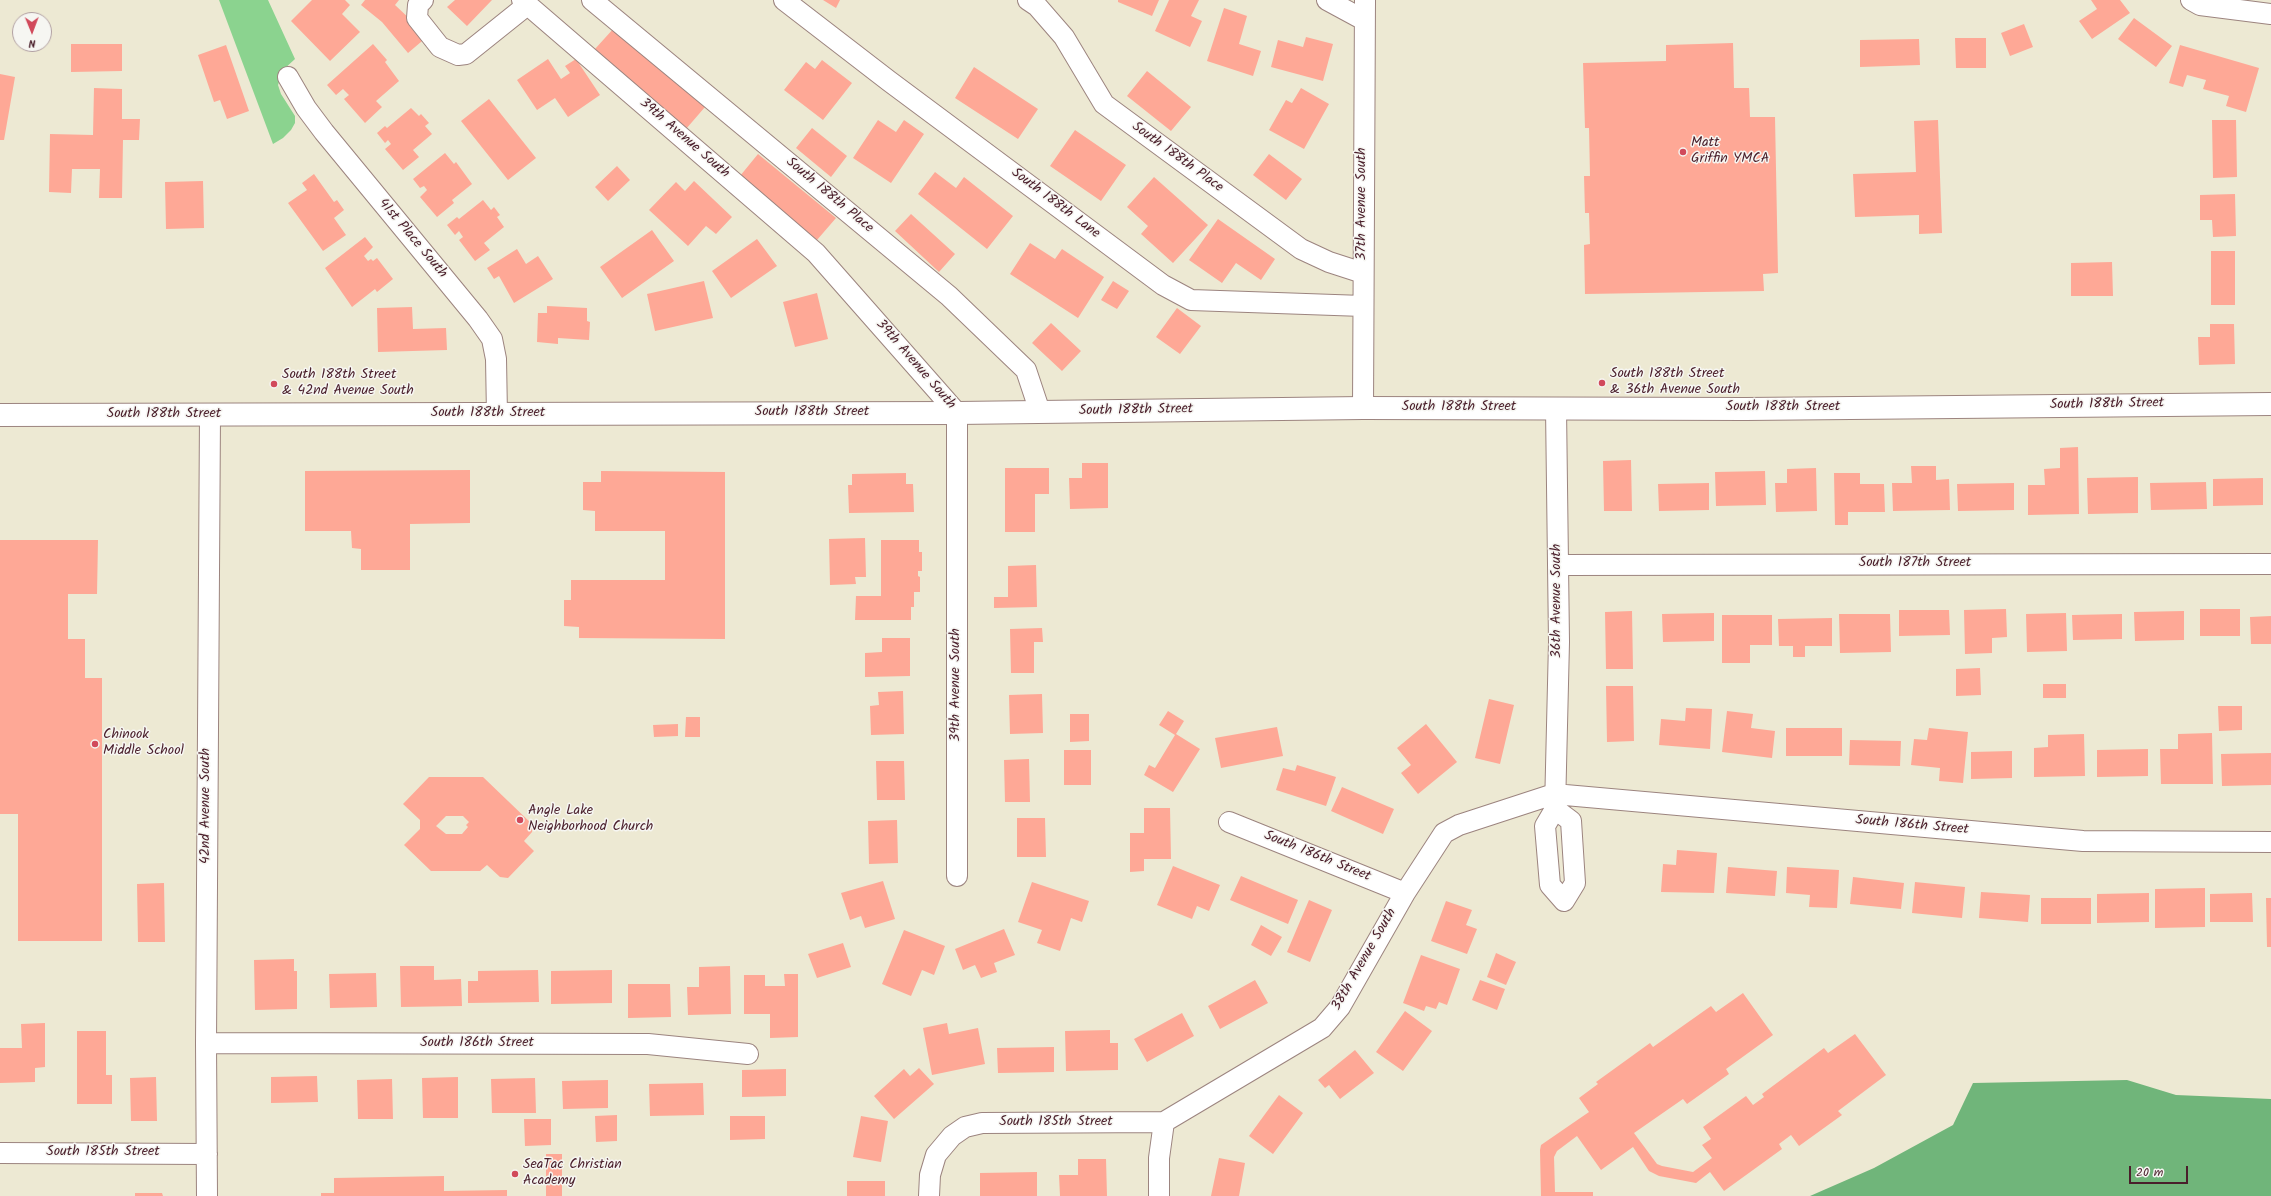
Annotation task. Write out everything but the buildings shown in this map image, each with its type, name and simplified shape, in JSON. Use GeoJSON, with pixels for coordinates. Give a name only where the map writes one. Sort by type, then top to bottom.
{"type":"FeatureCollection","features":[{"type":"Feature","properties":{"kind":"main road","name":"South 188th Street"},"geometry":{"type":"LineString","coordinates":[[0,415],[957,413],[1363,408],[1746,409],[2271,404]]}},
{"type":"Feature","properties":{"kind":"street","name":"39th Avenue South"},"geometry":{"type":"LineString","coordinates":[[423,0],[418,5],[417,18],[440,47],[458,55],[466,54],[526,6],[526,3],[816,253],[957,413],[957,876]]}},
{"type":"Feature","properties":{"kind":"street","name":"South 188th Place"},"geometry":{"type":"LineString","coordinates":[[592,0],[949,296],[1026,370],[1040,412]]}},
{"type":"Feature","properties":{"kind":"street","name":"South 188th Lane"},"geometry":{"type":"LineString","coordinates":[[784,0],[889,82],[1150,275],[1192,300],[1362,306]]}},
{"type":"Feature","properties":{"kind":"street","name":"South 188th Place"},"geometry":{"type":"LineString","coordinates":[[1028,0],[1037,6],[1064,37],[1104,104],[1301,249],[1329,262],[1363,273]]}},
{"type":"Feature","properties":{"kind":"street"},"geometry":{"type":"LineString","coordinates":[[1326,0],[1364,20]]}},
{"type":"Feature","properties":{"kind":"street","name":"37th Avenue South"},"geometry":{"type":"LineString","coordinates":[[1363,408],[1362,306],[1365,0]]}},
{"type":"Feature","properties":{"kind":"street"},"geometry":{"type":"LineString","coordinates":[[2191,0],[2200,5],[2271,14]]}},
{"type":"Feature","properties":{"kind":"street","name":"41st Place South"},"geometry":{"type":"LineString","coordinates":[[288,77],[306,108],[324,132],[478,319],[492,339],[496,359],[497,415]]}},
{"type":"Feature","properties":{"kind":"street","name":"36th Avenue South"},"geometry":{"type":"LineString","coordinates":[[1554,802],[1559,642],[1556,408]]}},
{"type":"Feature","properties":{"kind":"street","name":"42nd Avenue South"},"geometry":{"type":"LineString","coordinates":[[207,1196],[206,1043],[210,415]]}},
{"type":"Feature","properties":{"kind":"street","name":"South 187th Street"},"geometry":{"type":"LineString","coordinates":[[1558,565],[2271,564]]}},
{"type":"Feature","properties":{"kind":"street","name":"South 186th Street"},"geometry":{"type":"LineString","coordinates":[[1554,802],[2083,841],[2271,842]]}},
{"type":"Feature","properties":{"kind":"street","name":"38th Avenue South"},"geometry":{"type":"LineString","coordinates":[[1164,1122],[1322,1028],[1340,1007],[1405,892],[1444,833],[1459,825],[1554,802]]}},
{"type":"Feature","properties":{"kind":"street","name":"South 186th Street"},"geometry":{"type":"LineString","coordinates":[[1228,822],[1405,892]]}},
{"type":"Feature","properties":{"kind":"street","name":"South 186th Street"},"geometry":{"type":"LineString","coordinates":[[206,1043],[648,1044],[748,1054]]}},
{"type":"Feature","properties":{"kind":"street"},"geometry":{"type":"LineString","coordinates":[[1159,1196],[1159,1158],[1164,1122]]}},
{"type":"Feature","properties":{"kind":"street","name":"South 185th Street"},"geometry":{"type":"LineString","coordinates":[[930,1196],[930,1175],[936,1155],[952,1136],[965,1127],[982,1123],[1164,1122]]}},
{"type":"Feature","properties":{"kind":"street","name":"South 185th Street"},"geometry":{"type":"LineString","coordinates":[[0,1153],[207,1154]]}},
{"type":"Feature","properties":{"kind":"green space"},"geometry":{"type":"Polygon","coordinates":[[[219,0],[268,0],[295,59],[283,70],[278,85],[281,94],[295,116],[295,123],[291,130],[283,138],[273,144],[219,0]]]}},
{"type":"Feature","properties":{"kind":"green space"},"geometry":{"type":"Polygon","coordinates":[[[2127,1080],[2176,1095],[2271,1099],[2271,1196],[1810,1196],[1874,1168],[1953,1125],[1973,1083],[2127,1080]]]}},
{"type":"Feature","properties":{"kind":"place","name":"Matt Griffin YMCA"},"geometry":{"type":"Point","coordinates":[1683,152]}},
{"type":"Feature","properties":{"kind":"place","name":"South 188th Street & 36th Avenue South"},"geometry":{"type":"Point","coordinates":[1602,383]}},
{"type":"Feature","properties":{"kind":"place","name":"South 188th Street & 42nd Avenue South"},"geometry":{"type":"Point","coordinates":[274,384]}},
{"type":"Feature","properties":{"kind":"place","name":"Chinook Middle School"},"geometry":{"type":"Point","coordinates":[95,744]}},
{"type":"Feature","properties":{"kind":"place","name":"Angle Lake Neighborhood Church"},"geometry":{"type":"Point","coordinates":[520,820]}},
{"type":"Feature","properties":{"kind":"place","name":"SeaTac Christian Academy"},"geometry":{"type":"Point","coordinates":[515,1174]}}]}
